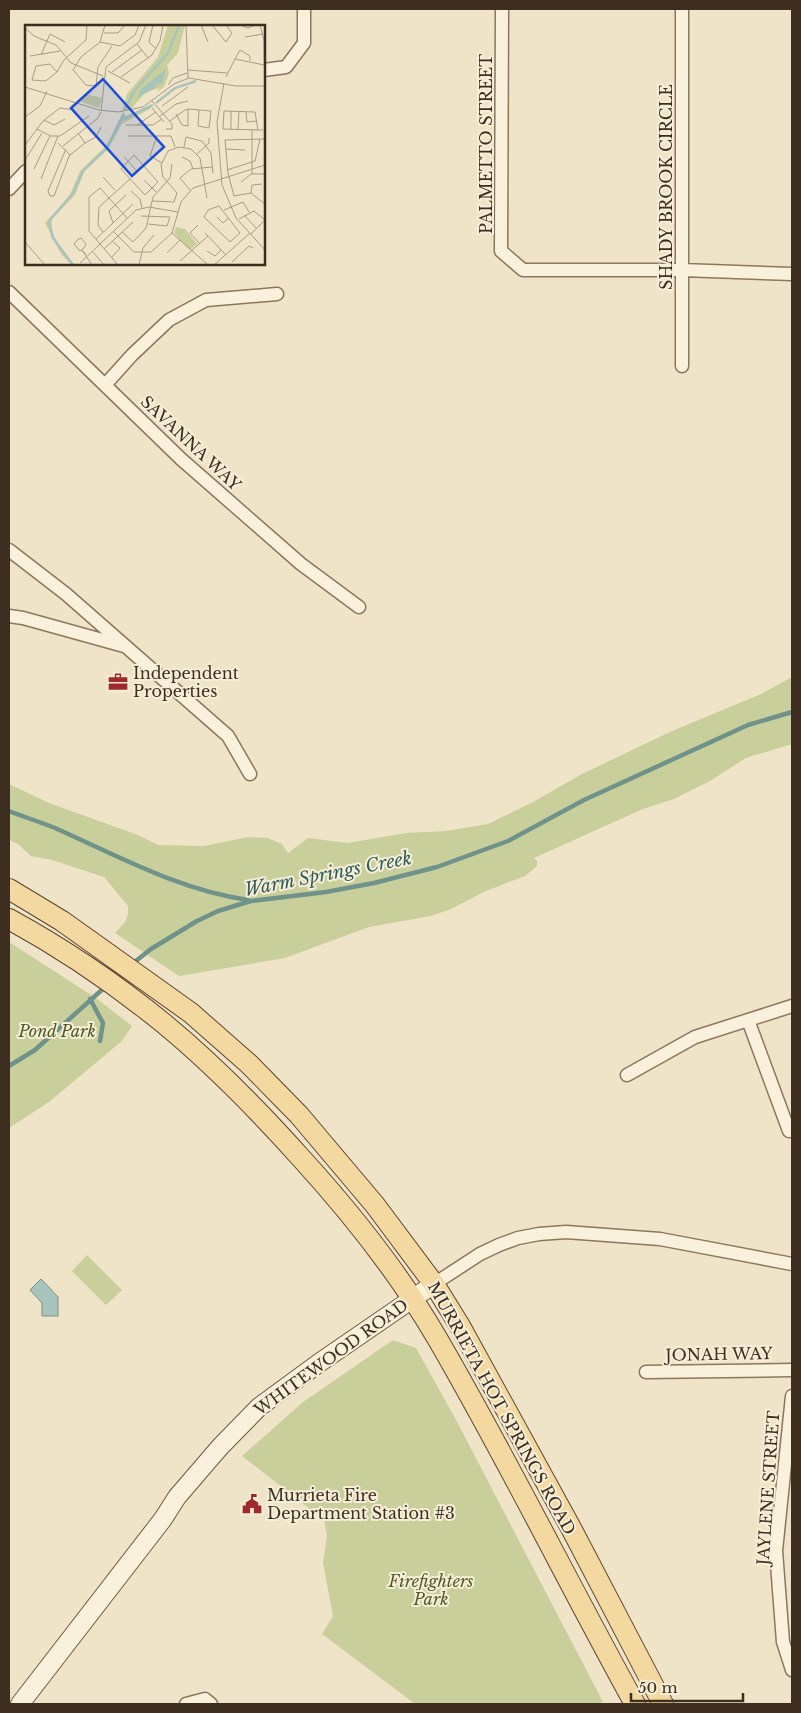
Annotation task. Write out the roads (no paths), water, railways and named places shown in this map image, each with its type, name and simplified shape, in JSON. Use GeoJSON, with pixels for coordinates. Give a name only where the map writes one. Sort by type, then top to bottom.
{"type":"FeatureCollection","features":[{"type":"Feature","properties":{"kind":"main road","name":"MURRIETA HOT SPRINGS ROAD"},"geometry":{"type":"LineString","coordinates":[[9,888],[55,916],[192,1013],[249,1064],[299,1115],[376,1206],[434,1284],[460,1326],[571,1528],[663,1704]]}},
{"type":"Feature","properties":{"kind":"main road","name":"MURRIETA HOT SPRINGS ROAD"},"geometry":{"type":"LineString","coordinates":[[9,919],[84,965],[138,1003],[198,1054],[278,1132],[357,1223],[412,1299],[436,1337],[545,1534],[635,1704]]}},
{"type":"Feature","properties":{"kind":"main road","name":"WHITEWOOD ROAD"},"geometry":{"type":"LineString","coordinates":[[20,1704],[163,1519],[177,1497],[220,1447],[259,1407],[434,1284]]}},
{"type":"Feature","properties":{"kind":"street"},"geometry":{"type":"LineString","coordinates":[[265,70],[286,67],[304,43],[304,9]]}},
{"type":"Feature","properties":{"kind":"street","name":"PALMETTO STREET"},"geometry":{"type":"LineString","coordinates":[[502,9],[501,251],[523,270],[682,270]]}},
{"type":"Feature","properties":{"kind":"street","name":"SHADY BROOK CIRCLE"},"geometry":{"type":"LineString","coordinates":[[682,9],[682,366]]}},
{"type":"Feature","properties":{"kind":"street"},"geometry":{"type":"LineString","coordinates":[[9,189],[25,172]]}},
{"type":"Feature","properties":{"kind":"street"},"geometry":{"type":"LineString","coordinates":[[682,270],[792,274]]}},
{"type":"Feature","properties":{"kind":"street","name":"SAVANNA WAY"},"geometry":{"type":"LineString","coordinates":[[9,292],[181,459],[301,564],[359,607]]}},
{"type":"Feature","properties":{"kind":"street"},"geometry":{"type":"LineString","coordinates":[[105,385],[132,355],[169,320],[206,300],[277,294]]}},
{"type":"Feature","properties":{"kind":"street"},"geometry":{"type":"LineString","coordinates":[[9,550],[66,594],[228,736],[250,774]]}},
{"type":"Feature","properties":{"kind":"street"},"geometry":{"type":"LineString","coordinates":[[9,616],[23,618],[126,647]]}},
{"type":"Feature","properties":{"kind":"street"},"geometry":{"type":"LineString","coordinates":[[627,1075],[695,1038],[792,1006]]}},
{"type":"Feature","properties":{"kind":"street"},"geometry":{"type":"LineString","coordinates":[[748,1020],[789,1131]]}},
{"type":"Feature","properties":{"kind":"street","name":"WHITEWOOD ROAD"},"geometry":{"type":"LineString","coordinates":[[434,1284],[480,1254],[518,1238],[566,1232],[660,1239],[792,1264]]}},
{"type":"Feature","properties":{"kind":"street","name":"JONAH WAY"},"geometry":{"type":"LineString","coordinates":[[646,1372],[792,1370]]}},
{"type":"Feature","properties":{"kind":"street","name":"JAYLENE STREET"},"geometry":{"type":"LineString","coordinates":[[792,1396],[776,1551],[783,1642],[792,1670]]}},
{"type":"Feature","properties":{"kind":"street"},"geometry":{"type":"LineString","coordinates":[[186,1704],[205,1699],[211,1704]]}},
{"type":"Feature","properties":{"kind":"water"},"geometry":{"type":"Polygon","coordinates":[[[41,1279],[58,1297],[58,1316],[42,1316],[42,1303],[30,1290],[41,1279]]]}},
{"type":"Feature","properties":{"kind":"waterway","name":"Warm Springs Creek"},"geometry":{"type":"LineString","coordinates":[[132,964],[151,949],[197,921],[218,911],[251,901],[326,892],[374,883],[437,867],[508,841],[584,800],[748,725],[792,712]]}},
{"type":"Feature","properties":{"kind":"waterway"},"geometry":{"type":"LineString","coordinates":[[9,811],[55,828],[173,880],[222,895],[248,900]]}},
{"type":"Feature","properties":{"kind":"waterway","name":"Warm Springs Creek"},"geometry":{"type":"LineString","coordinates":[[9,1066],[35,1050],[105,987]]}},
{"type":"Feature","properties":{"kind":"waterway"},"geometry":{"type":"LineString","coordinates":[[90,999],[103,1023],[100,1041]]}},
{"type":"Feature","properties":{"kind":"place","name":"Independent Properties"},"geometry":{"type":"Point","coordinates":[118,682]}},
{"type":"Feature","properties":{"kind":"place","name":"Murrieta Fire Department Station #3"},"geometry":{"type":"Point","coordinates":[252,1504]}},
{"type":"Feature","properties":{"kind":"park label","name":"Pond Park"},"geometry":{"type":"Point","coordinates":[57,1031]}},
{"type":"Feature","properties":{"kind":"park label","name":"Firefighters Park"},"geometry":{"type":"Point","coordinates":[431,1590]}}]}
